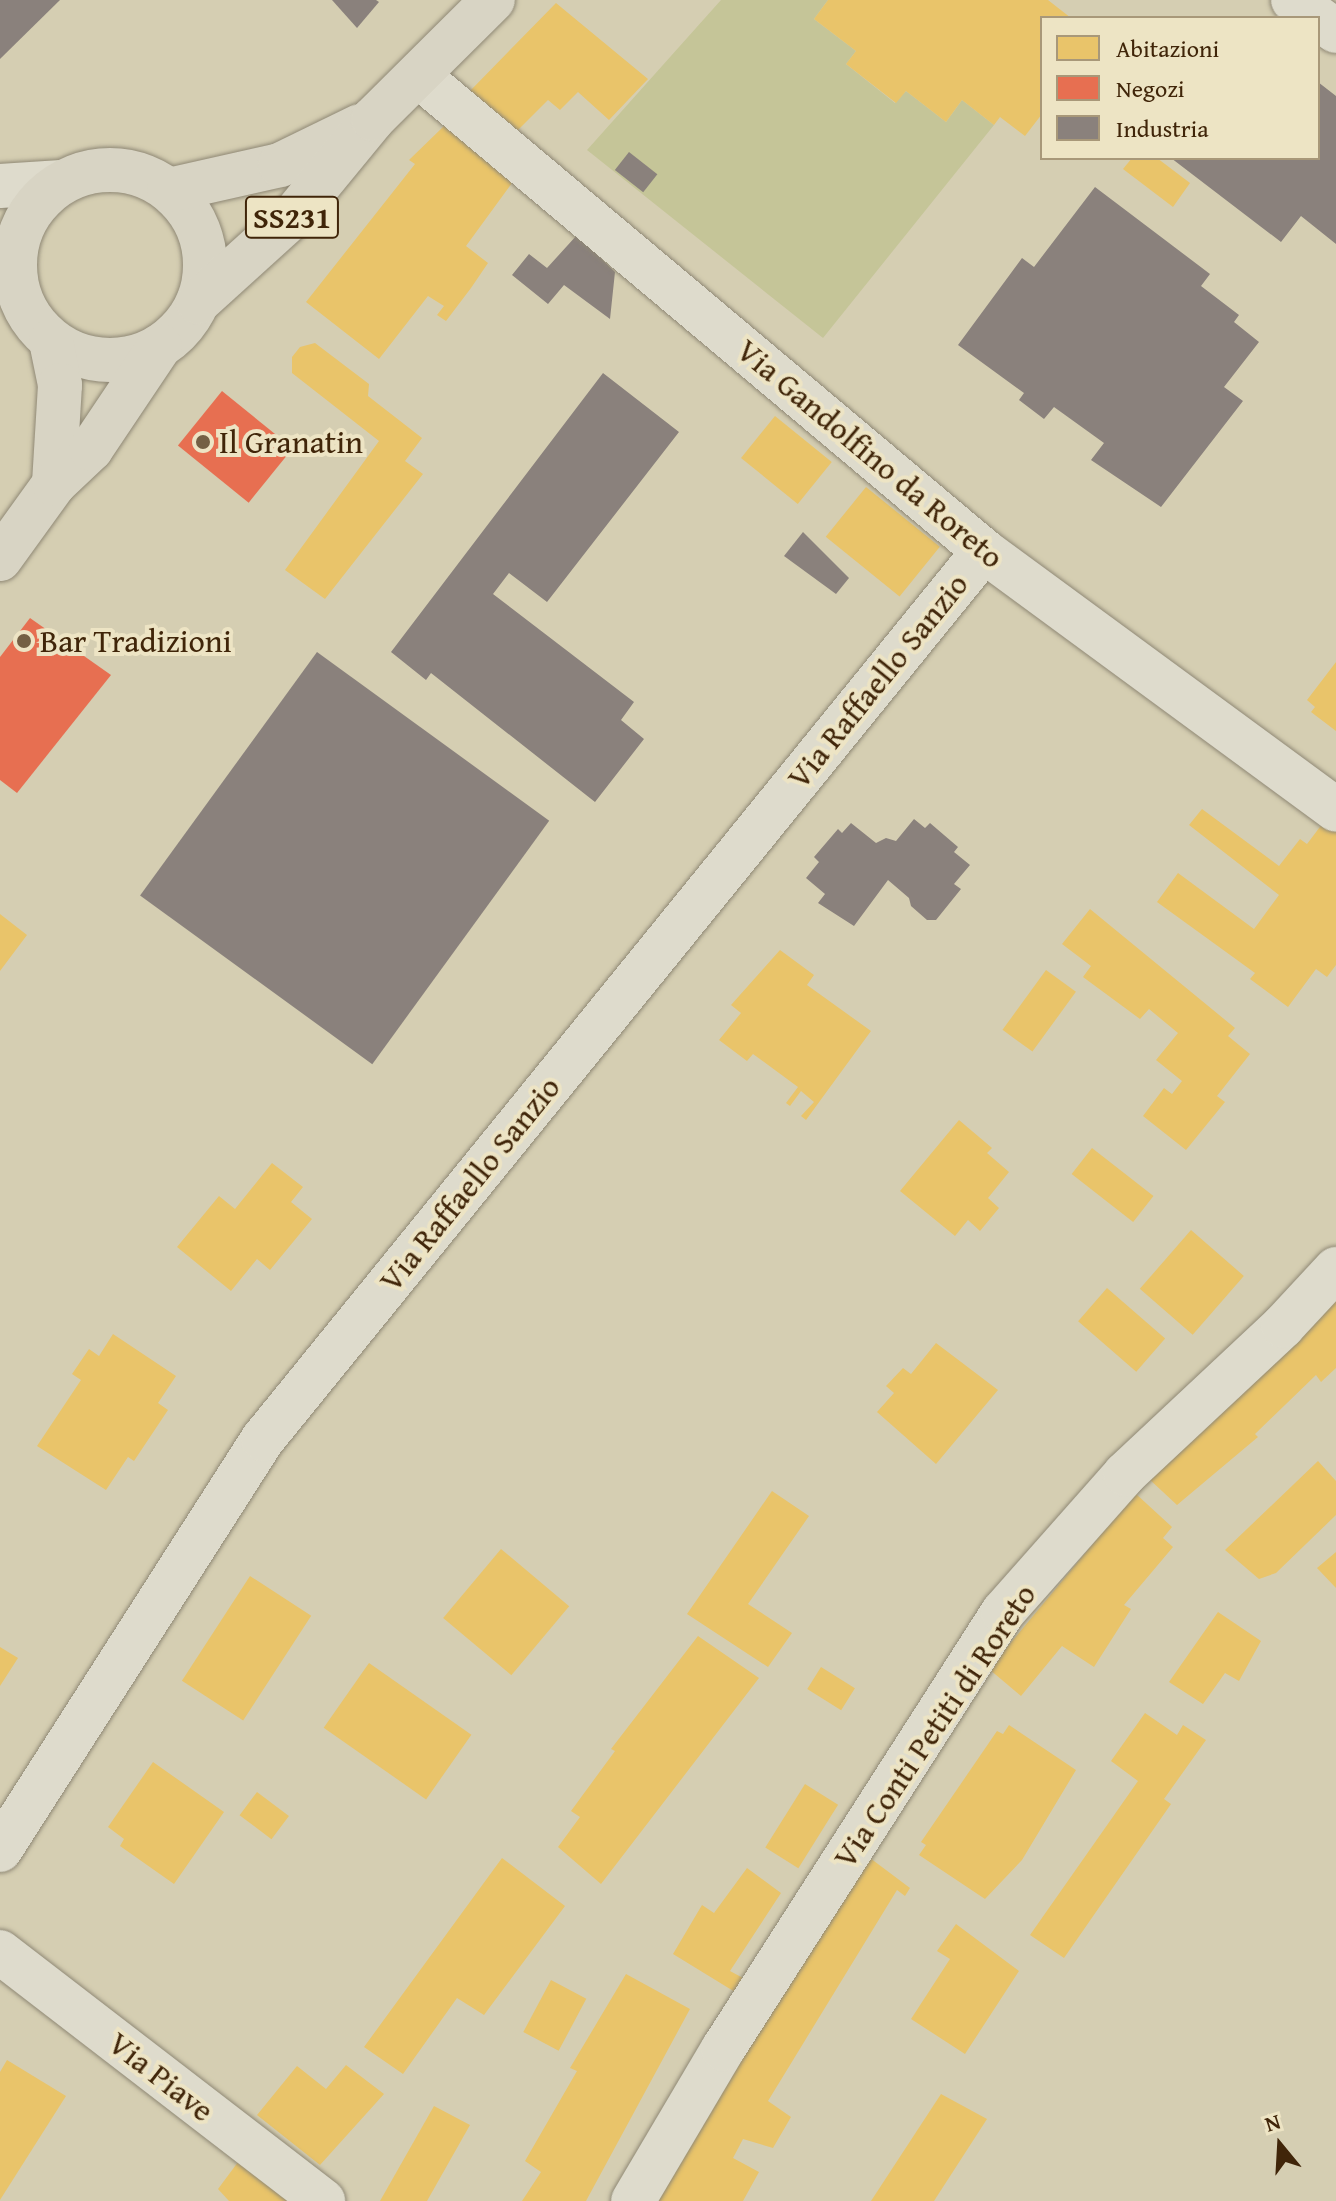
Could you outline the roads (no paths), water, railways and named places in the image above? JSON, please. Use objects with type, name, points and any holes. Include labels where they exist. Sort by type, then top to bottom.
[{"type":"main road","name":"SS231","points":[[0,559],[54,484],[91,449],[160,346],[182,327],[198,302],[295,214],[373,119],[420,77],[493,0]]},
{"type":"main road","name":"SS231","points":[[169,190],[280,165],[373,119]]},
{"type":"main road","name":"SS231","points":[[62,182],[117,169],[144,175],[169,190],[190,212],[203,241],[205,272],[198,302]]},
{"type":"main road","points":[[54,484],[60,385],[51,341],[34,323],[7,272],[24,223],[40,200],[62,182]]},
{"type":"main road","name":"SS231","points":[[51,341],[77,355],[105,360],[134,357],[160,346]]},
{"type":"street","points":[[1293,0],[1316,16]]},
{"type":"street","name":"Via Gandolfino da Roreto","points":[[420,77],[984,551],[1336,810]]},
{"type":"street","points":[[0,186],[62,182]]},
{"type":"street","name":"Via Raffaello Sanzio","points":[[0,1850],[263,1439],[984,551]]},
{"type":"street","name":"Via Conti Petiti di Roreto","points":[[633,2201],[723,2049],[1003,1612],[1125,1474],[1283,1326],[1336,1269]]},
{"type":"street","name":"Via Piave","points":[[0,1952],[323,2201]]},
{"type":"place","name":"Il Granatin","points":[[203,442]]},
{"type":"place","name":"Bar Tradizioni","points":[[24,641]]}]
